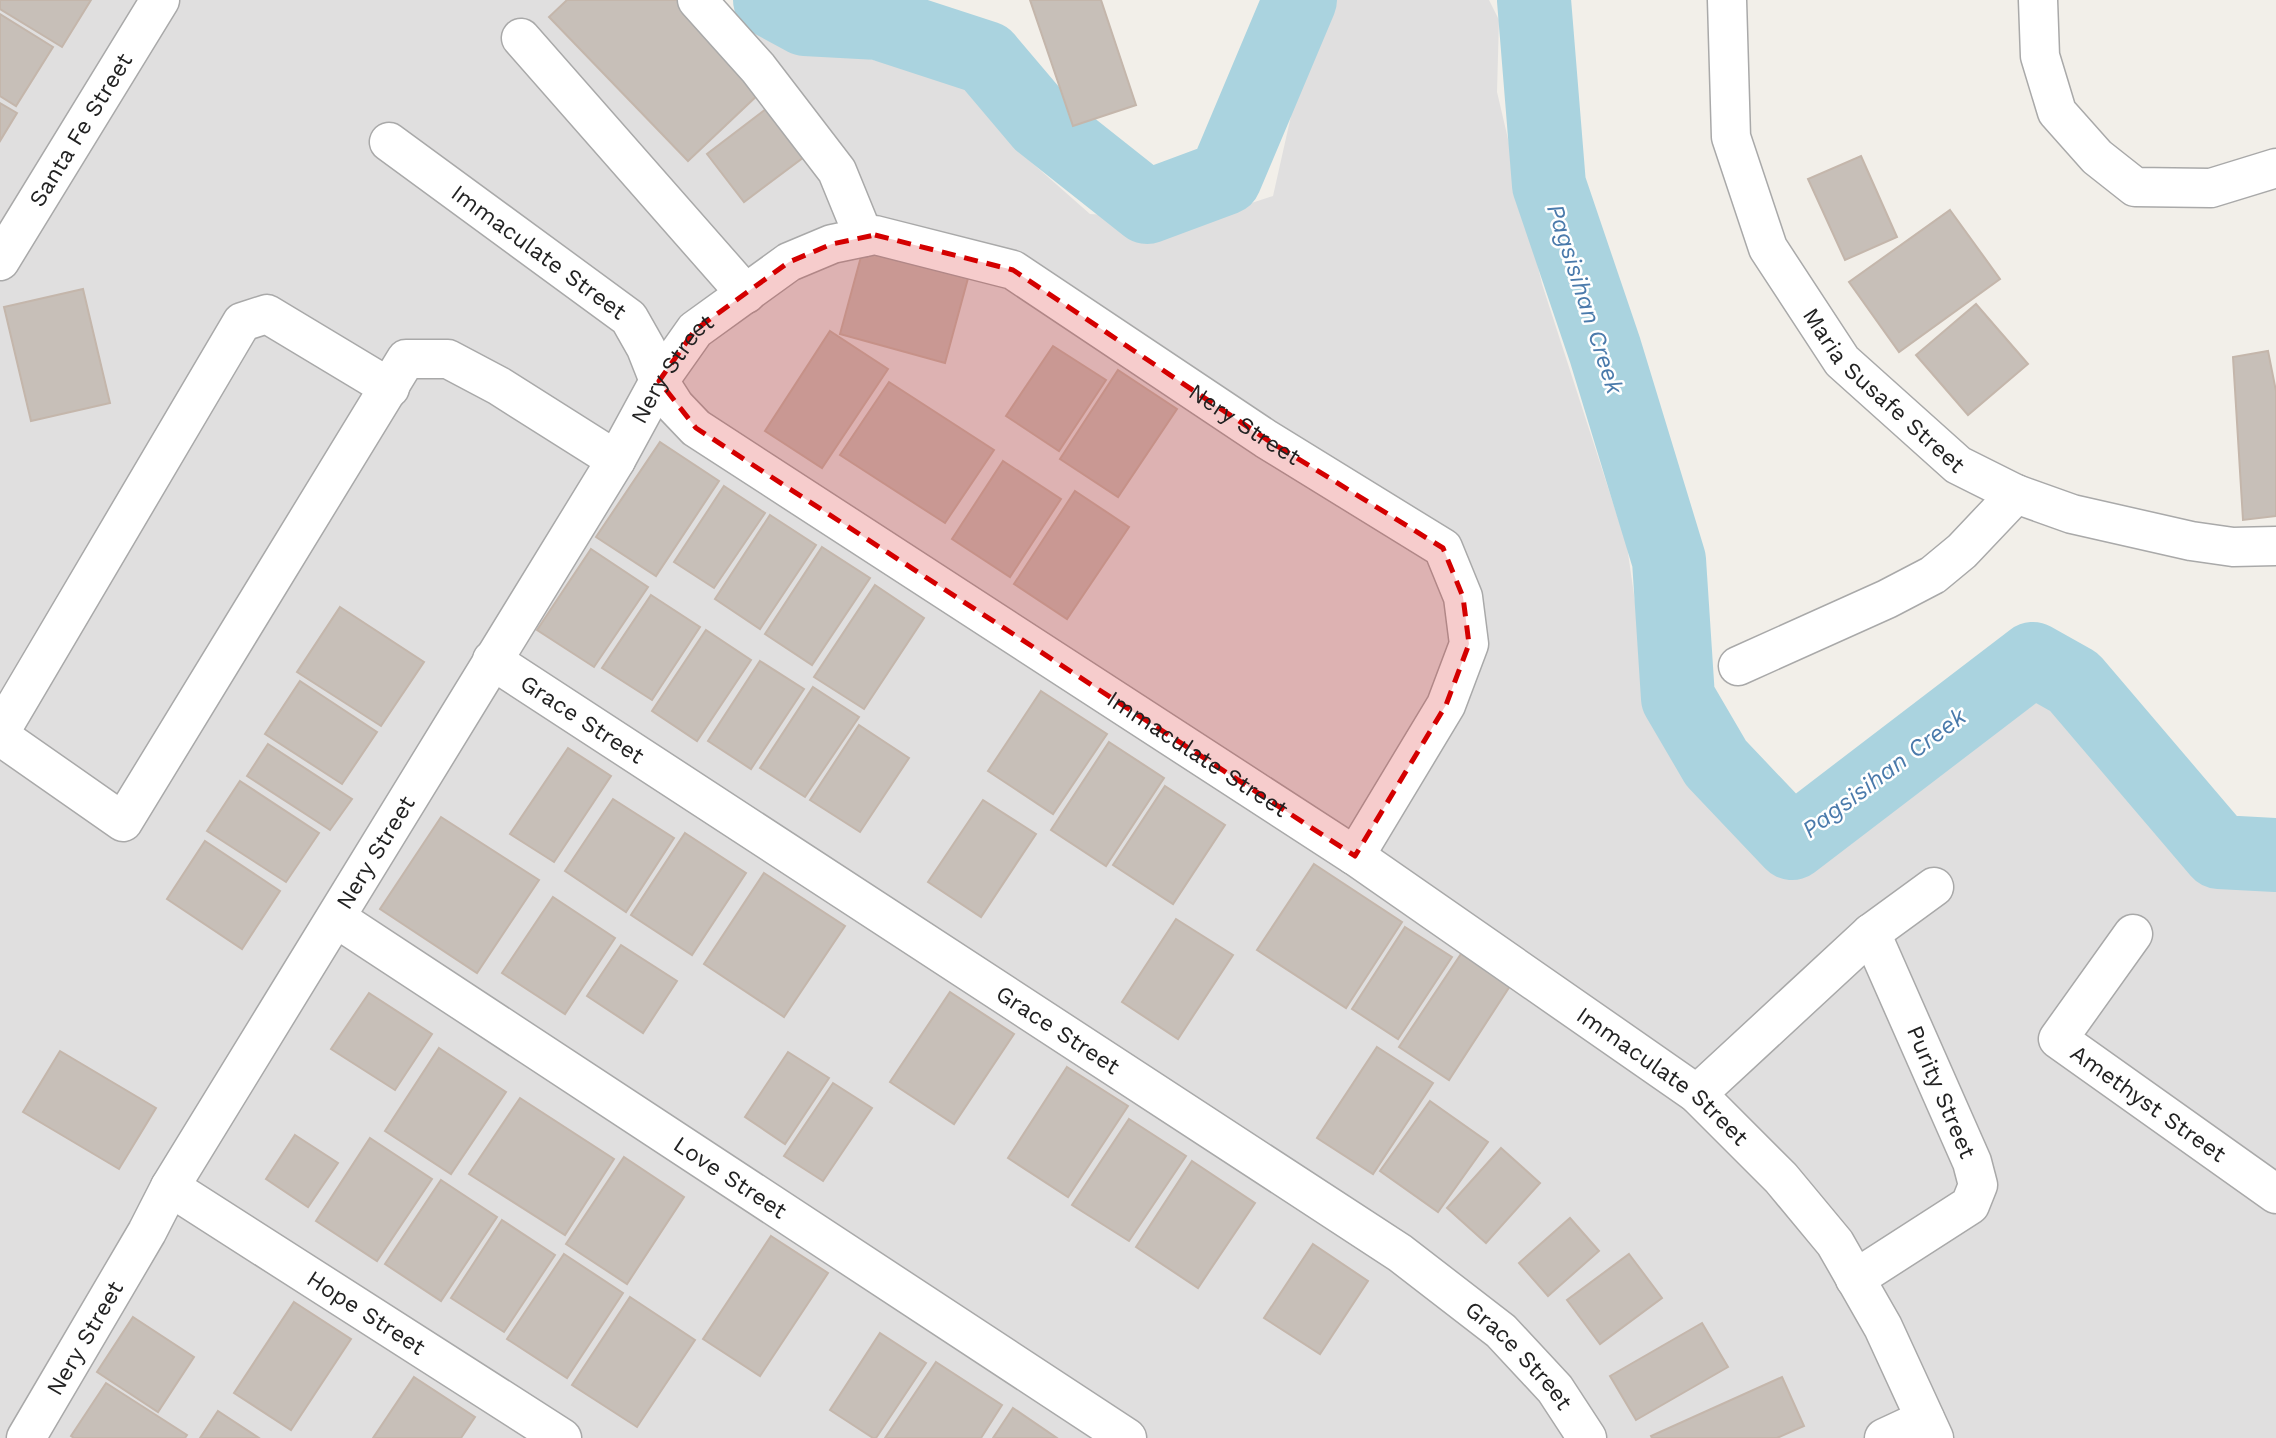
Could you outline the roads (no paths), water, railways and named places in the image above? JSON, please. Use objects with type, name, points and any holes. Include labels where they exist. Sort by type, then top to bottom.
[{"type":"street","name":"Santa Fe Street","points":[[0,261],[160,0]]},
{"type":"street","points":[[697,0],[758,68],[837,171],[864,237]]},
{"type":"street","name":"Maria Susafe Street","points":[[1727,0],[1731,137],[1768,248],[1842,361],[1958,465],[2017,494],[2072,514],[2191,541],[2274,556]]},
{"type":"street","points":[[2038,0],[2040,56],[2057,112],[2097,157],[2135,187],[2211,188],[2276,168]]},
{"type":"street","points":[[521,38],[746,294]]},
{"type":"street","name":"Immaculate Street","points":[[389,142],[629,318],[646,348],[659,381],[675,406],[696,428],[1355,856],[1697,1094],[1781,1178],[1835,1243],[1883,1327],[1929,1429]]},
{"type":"street","name":"Nery Street","points":[[26,1438],[147,1232],[170,1187],[616,460],[659,381],[695,330],[789,262],[832,244],[876,234],[1013,270],[1266,439],[1443,548],[1463,597],[1469,644],[1446,705],[1355,856]]},
{"type":"street","points":[[390,388],[267,314],[242,322],[0,734],[123,822],[390,388],[406,359],[448,359],[499,386],[616,460]]},
{"type":"street","points":[[1738,666],[1887,599],[1933,575],[1962,551],[2017,494]]},
{"type":"street","name":"Grace Street","points":[[492,660],[1400,1253],[1501,1331],[1555,1389],[1587,1438]]},
{"type":"street","points":[[1697,1094],[1871,933],[1934,887]]},
{"type":"street","name":"Love Street","points":[[336,918],[1127,1438]]},
{"type":"street","name":"Purity Street","points":[[1855,1279],[1970,1205],[1978,1185],[1972,1162],[1871,933]]},
{"type":"street","name":"Amethyst Street","points":[[2133,934],[2058,1039],[2276,1194]]},
{"type":"street","name":"Hope Street","points":[[170,1187],[562,1438]]},
{"type":"street","points":[[1884,1438],[1929,1429]]},
{"type":"waterway","name":"Pagsisihan Creek","points":[[770,0],[805,19],[879,23],[986,58],[1041,123],[1147,207],[1225,178],[1300,0]]},
{"type":"waterway","name":"Pagsisihan Creek","points":[[1534,0],[1549,185],[1605,350],[1669,560],[1678,698],[1716,763],[1792,843],[2033,659],[2074,682],[2219,852],[2276,855]]}]
